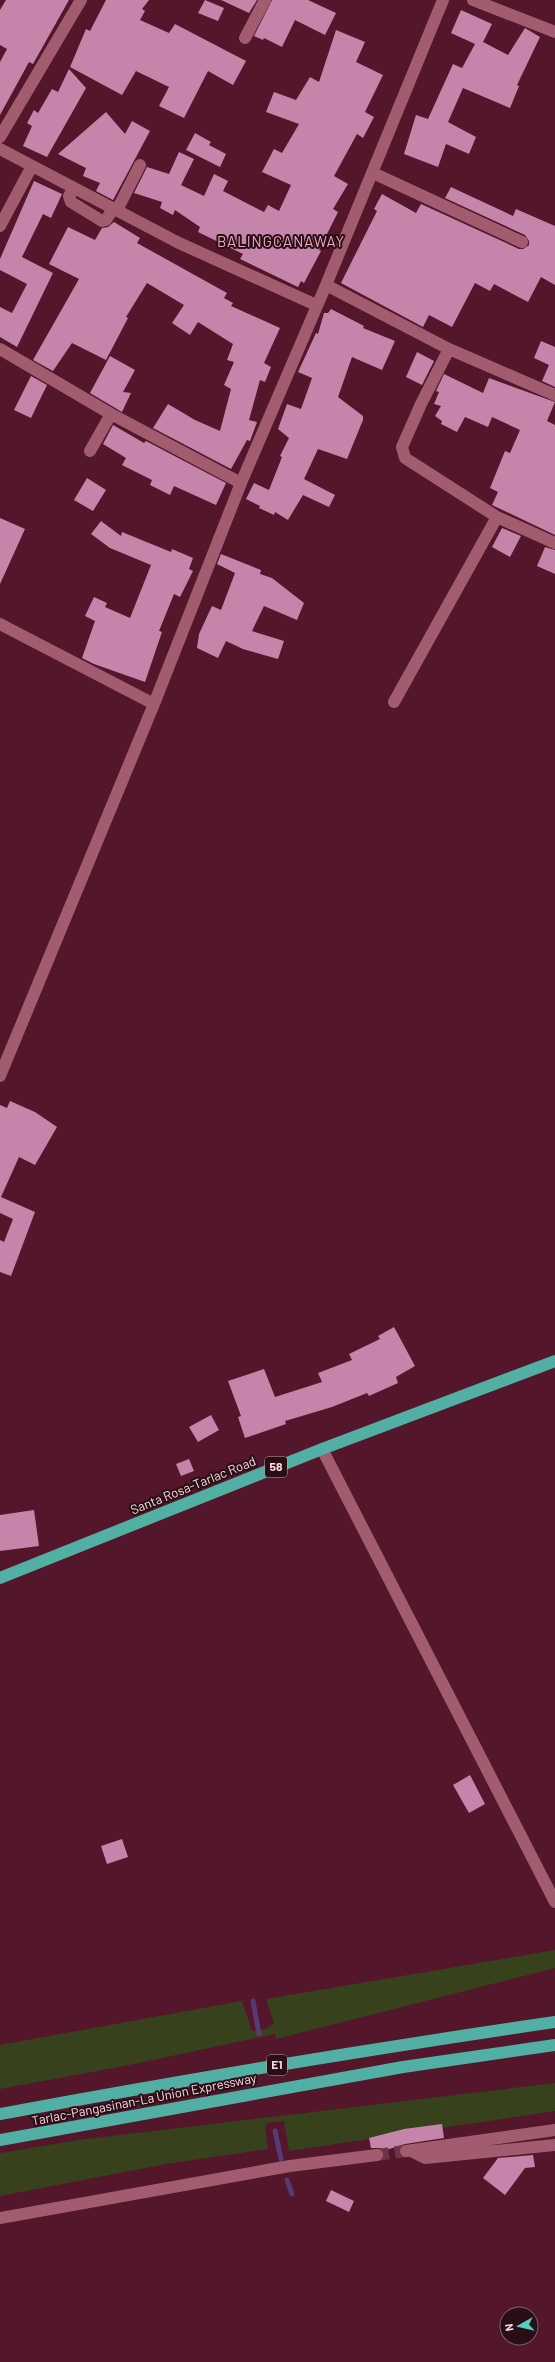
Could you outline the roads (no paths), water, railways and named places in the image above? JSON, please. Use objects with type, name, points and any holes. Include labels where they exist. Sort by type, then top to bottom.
[{"type":"highway","name":"Santa Rosa-Tarlac Road","points":[[0,1578],[322,1449],[555,1361]]},
{"type":"highway","name":"Tarlac-Pangasinan-La Union Expressway","points":[[0,2114],[167,2083],[397,2045],[555,2022]]},
{"type":"highway","name":"Tarlac-Pangasinan-La Union Expressway","points":[[0,2140],[136,2114],[403,2067],[555,2046]]},
{"type":"street","points":[[0,137],[82,0]]},
{"type":"street","points":[[245,38],[265,0]]},
{"type":"street","points":[[0,1076],[154,704],[241,483],[316,305],[326,286],[443,0]]},
{"type":"street","points":[[473,0],[555,32]]},
{"type":"street","points":[[0,149],[179,243],[316,305]]},
{"type":"street","points":[[115,209],[140,165]]},
{"type":"street","points":[[0,226],[32,166]]},
{"type":"street","points":[[373,173],[522,242]]},
{"type":"street","points":[[326,286],[449,349],[555,395]]},
{"type":"street","points":[[0,349],[111,414],[241,483]]},
{"type":"street","points":[[449,349],[421,404],[402,447],[402,454],[405,458],[497,517],[555,543]]},
{"type":"street","points":[[90,451],[111,414]]},
{"type":"street","points":[[394,702],[497,517]]},
{"type":"street","points":[[0,624],[154,704]]},
{"type":"street","points":[[322,1449],[555,1902]]},
{"type":"street","points":[[555,2130],[409,2151],[424,2158],[555,2145]]},
{"type":"street","points":[[529,2134],[532,2148]]},
{"type":"street","points":[[0,2218],[290,2166],[377,2155]]},
{"type":"waterway","points":[[253,2001],[259,2034]]},
{"type":"waterway","points":[[275,2131],[281,2159]]},
{"type":"waterway","points":[[287,2180],[292,2194]]},
{"type":"tunnel","points":[[377,2155],[406,2151]]},
{"type":"district","name":"BALINGCANAWAY","points":[[281,242]]}]
